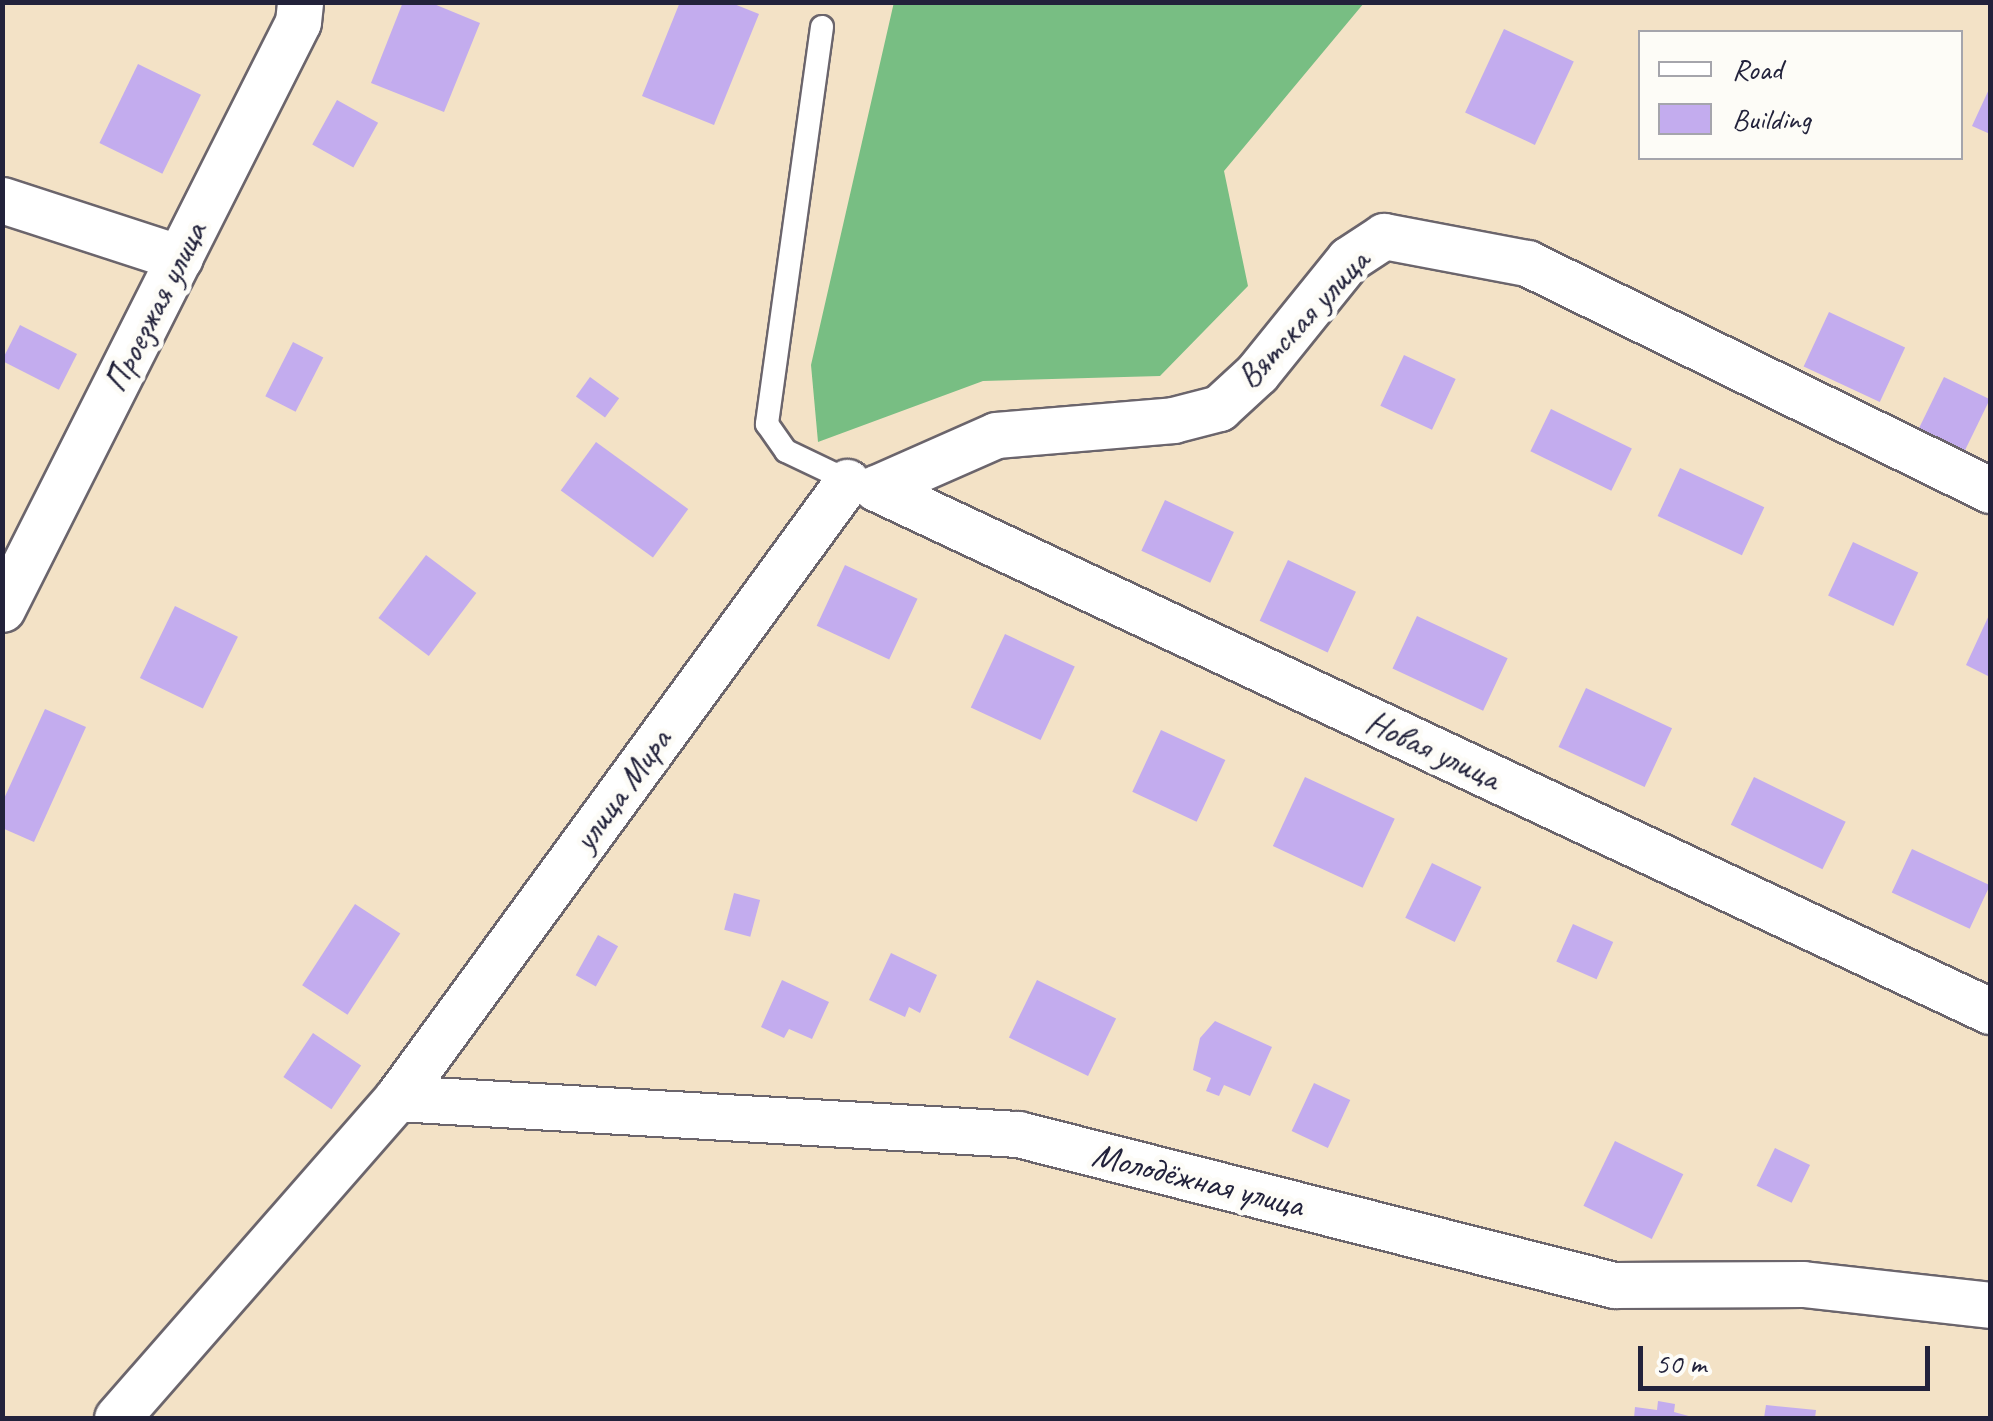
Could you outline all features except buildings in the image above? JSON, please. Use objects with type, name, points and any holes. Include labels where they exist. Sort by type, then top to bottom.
[{"type":"street","name":"Проезжая улица","points":[[2,608],[298,22],[300,2]]},
{"type":"street","points":[[2,200],[180,258]]},
{"type":"street","name":"Вятская улица","points":[[862,485],[996,435],[1174,420],[1218,408],[1257,373],[1349,260],[1384,236],[1527,263],[1990,490]]},
{"type":"street","name":"Новая улица","points":[[862,485],[1990,1011]]},
{"type":"street","name":"улица Мира","points":[[117,1418],[397,1098],[862,485]]},
{"type":"street","name":"Молодёжная улица","points":[[397,1098],[1018,1134],[1614,1284],[1803,1284],[1990,1305]]},
{"type":"lane","points":[[822,27],[767,424],[786,451],[862,485]]},
{"type":"green space","points":[[894,2],[1364,3],[1224,171],[1248,286],[1160,376],[983,381],[818,442],[811,365]]}]
